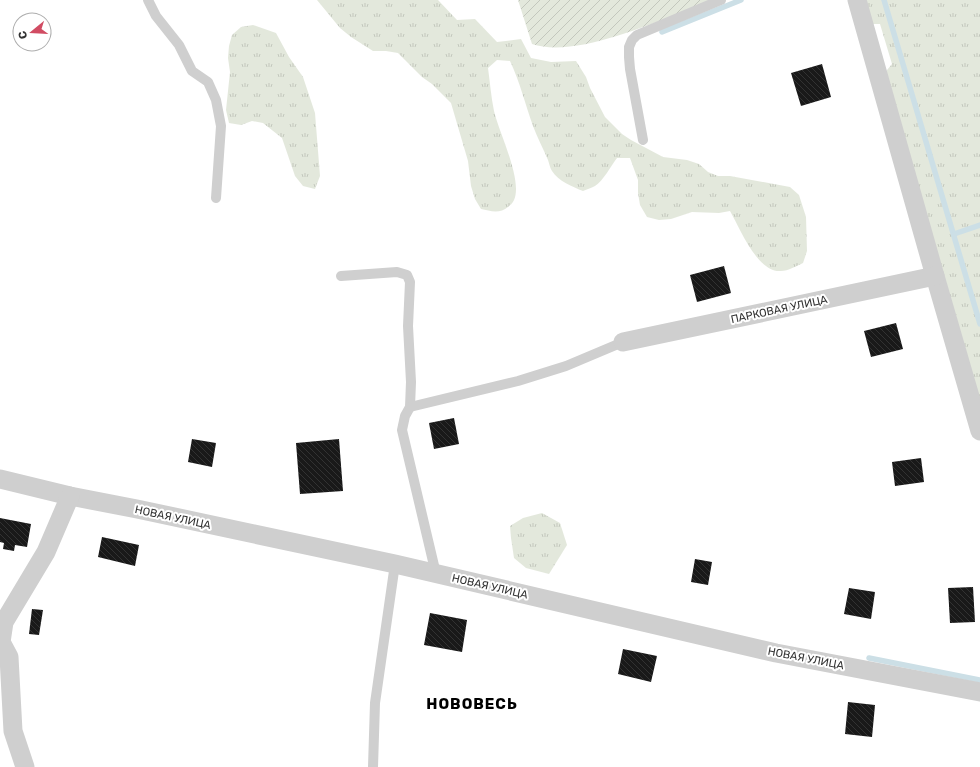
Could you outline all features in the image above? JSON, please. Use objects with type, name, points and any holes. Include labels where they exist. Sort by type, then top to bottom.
[{"type":"street","points":[[857,0],[980,431]]},
{"type":"street","name":"ПАРКОВАЯ УЛИЦА","points":[[623,342],[935,276]]},
{"type":"street","name":"НОВАЯ УЛИЦА","points":[[0,478],[70,496],[396,564],[776,653],[980,692]]},
{"type":"street","points":[[25,767],[13,732],[9,657],[1,642],[4,622],[46,552],[70,496]]},
{"type":"lane","points":[[148,0],[156,16],[179,45],[192,72],[208,82],[216,100],[221,126],[216,198]]},
{"type":"lane","points":[[643,140],[630,69],[630,48],[632,40],[637,35],[722,0]]},
{"type":"lane","points":[[341,276],[397,272],[407,275],[410,282],[408,326],[411,382],[410,407],[405,416],[402,430],[436,574]]},
{"type":"lane","points":[[410,407],[518,381],[566,366],[623,342]]},
{"type":"lane","points":[[373,767],[375,703],[396,564]]},
{"type":"green space","points":[[317,0],[438,0],[457,20],[475,19],[497,42],[521,39],[531,58],[551,62],[576,61],[586,77],[605,117],[622,134],[631,140],[663,157],[687,160],[699,164],[708,172],[718,176],[730,176],[790,187],[799,195],[806,217],[807,251],[803,263],[788,270],[782,271],[771,269],[763,264],[750,247],[730,211],[719,213],[692,212],[671,219],[659,220],[647,217],[640,205],[638,180],[630,158],[617,158],[598,184],[583,191],[562,181],[555,175],[551,168],[533,126],[520,85],[510,61],[497,60],[488,68],[494,111],[513,169],[516,191],[513,202],[502,211],[488,211],[481,209],[475,199],[471,186],[468,161],[451,103],[398,53],[373,51],[351,37],[340,28]]},
{"type":"green space","points":[[518,0],[712,0],[640,28],[602,40],[583,45],[547,47],[532,44]]},
{"type":"green space","points":[[863,0],[980,0],[980,414],[885,75],[892,64],[880,24],[872,24]]},
{"type":"green space","points":[[253,25],[276,33],[289,57],[303,77],[315,113],[320,176],[315,189],[303,186],[295,176],[282,138],[263,123],[252,121],[241,125],[229,123],[226,110],[230,72],[228,58],[229,46],[232,35],[241,27]]},
{"type":"green space","points":[[542,513],[560,523],[567,545],[549,574],[526,568],[514,558],[511,538],[510,526],[523,518]]},
{"type":"building","points":[[822,64],[831,97],[801,106],[791,73]]},
{"type":"building","points":[[724,266],[731,293],[697,302],[690,275]]},
{"type":"building","points":[[896,323],[903,349],[871,357],[864,331]]},
{"type":"building","points":[[454,418],[459,444],[434,449],[429,423]]},
{"type":"building","points":[[192,439],[216,443],[212,467],[188,462]]},
{"type":"building","points":[[339,439],[343,491],[300,494],[296,443]]},
{"type":"building","points":[[921,458],[924,482],[895,486],[892,462]]},
{"type":"building","points":[[0,518],[31,524],[27,547],[15,545],[14,551],[3,549],[4,543],[0,542]]},
{"type":"building","points":[[102,537],[139,545],[135,566],[98,557]]},
{"type":"building","points":[[695,559],[712,562],[708,585],[691,582]]},
{"type":"building","points":[[973,587],[975,622],[950,623],[948,588]]},
{"type":"building","points":[[849,588],[875,592],[871,619],[844,614]]},
{"type":"building","points":[[32,609],[43,610],[39,635],[29,634]]},
{"type":"building","points":[[430,613],[467,620],[462,652],[424,645]]},
{"type":"building","points":[[623,649],[657,656],[651,682],[618,674]]},
{"type":"building","points":[[848,702],[875,705],[872,737],[845,734]]},
{"type":"waterway","points":[[662,32],[741,0]]},
{"type":"waterway","points":[[884,0],[980,324]]},
{"type":"waterway","points":[[954,234],[980,225]]},
{"type":"waterway","points":[[869,658],[980,680]]},
{"type":"district","name":"НОВОВЕСЬ","points":[[472,704]]}]
